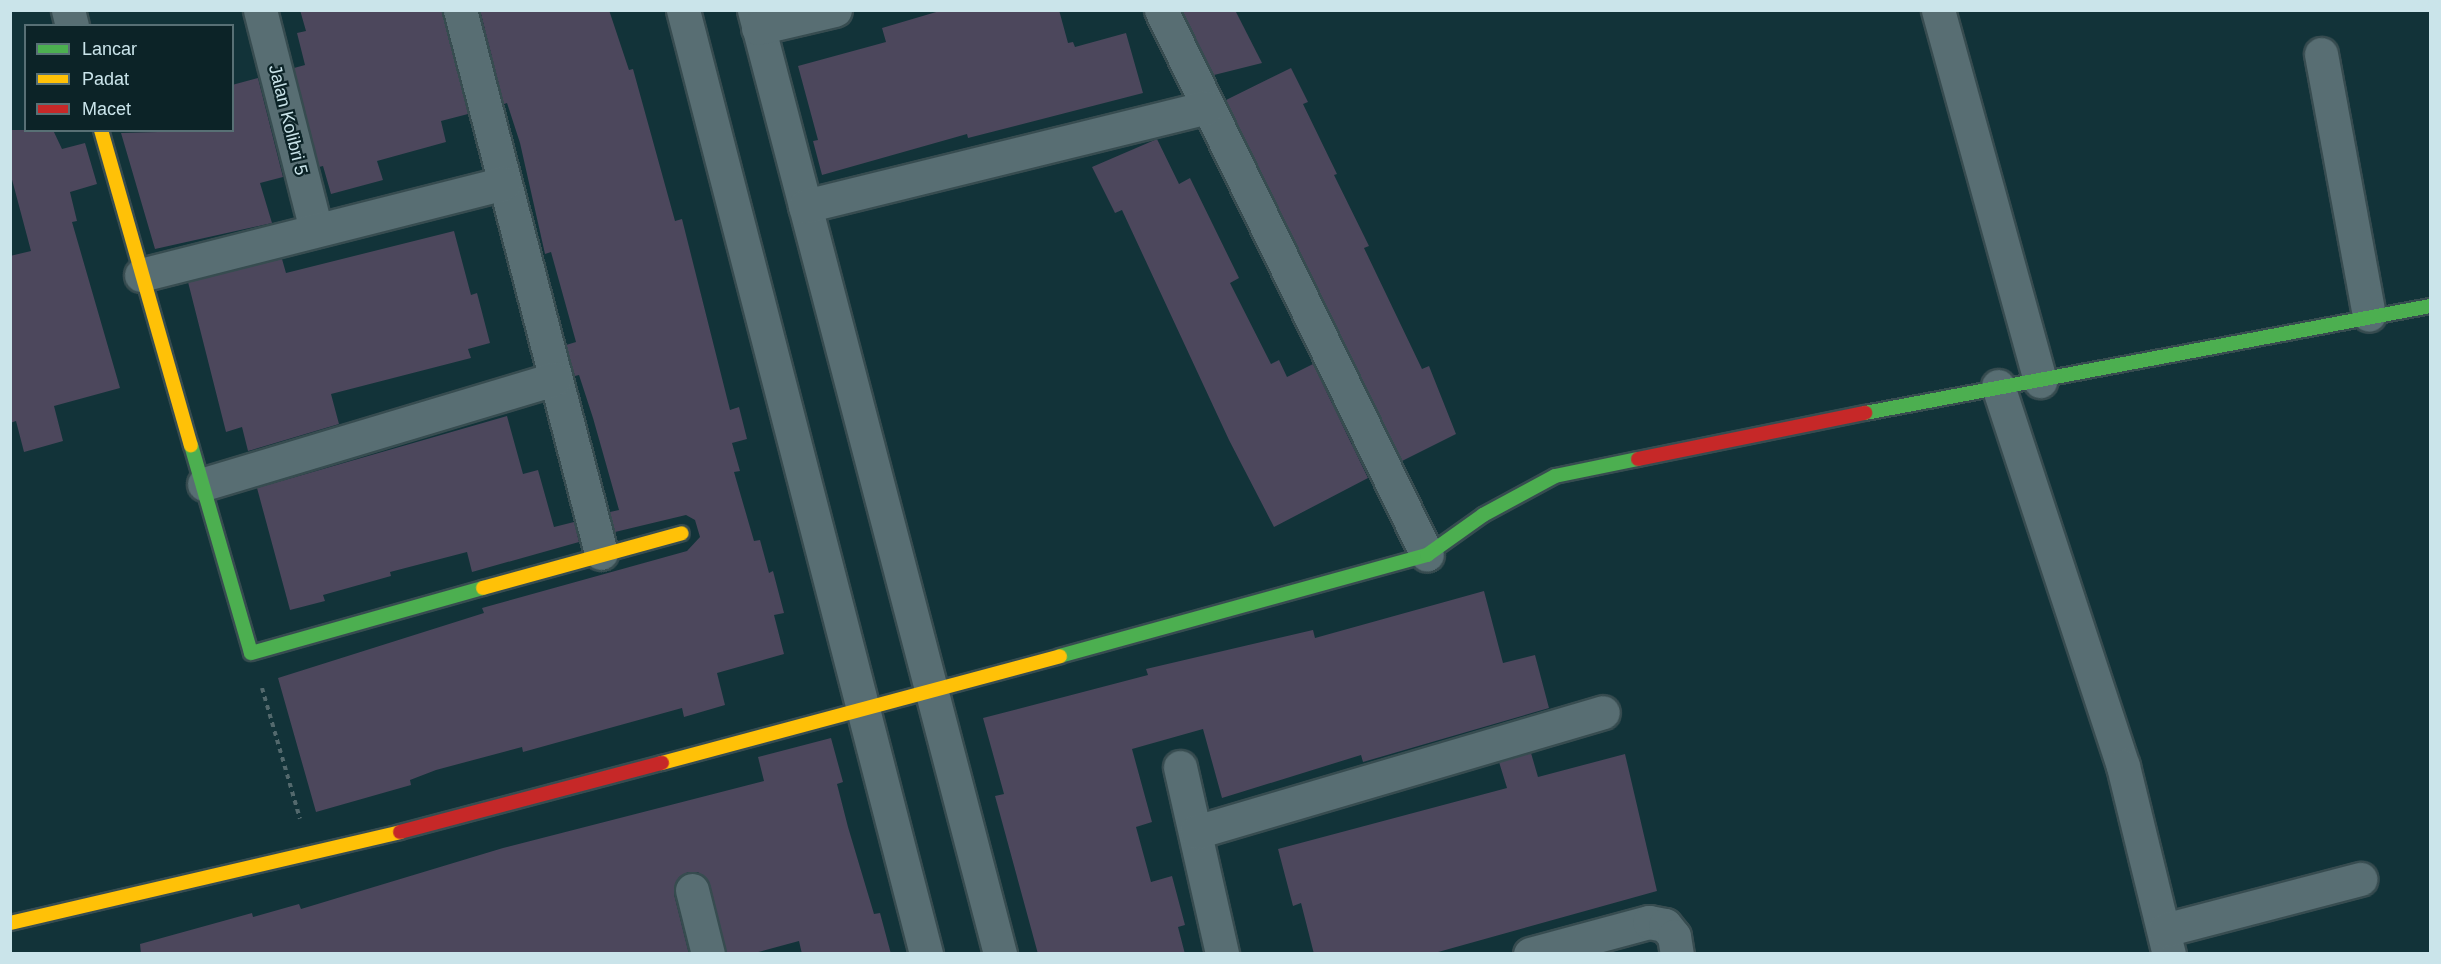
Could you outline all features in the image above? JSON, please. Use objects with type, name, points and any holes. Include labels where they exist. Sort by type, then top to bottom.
[{"type":"street","name":"Jalan Kolibri 5","points":[[260,10],[316,230]]},
{"type":"street","points":[[460,10],[601,553]]},
{"type":"street","points":[[683,10],[926,954]]},
{"type":"street","points":[[835,10],[756,19],[999,954]]},
{"type":"street","points":[[1161,10],[1427,555]]},
{"type":"street","points":[[1938,10],[2040,381]]},
{"type":"street","points":[[2321,54],[2369,315]]},
{"type":"street","points":[[805,206],[1207,107]]},
{"type":"street","points":[[102,132],[251,653],[601,553],[682,533]]},
{"type":"street","points":[[141,275],[505,183]]},
{"type":"street","points":[[10,923],[311,855],[932,692],[1427,555],[1483,515],[1555,476],[1998,386],[2040,381],[2369,315],[2430,306]]},
{"type":"street","points":[[204,484],[555,379]]},
{"type":"street","points":[[1998,386],[2123,766],[2167,942],[2360,879]]},
{"type":"street","points":[[1196,832],[1603,712]]},
{"type":"street","points":[[1180,767],[1221,954]]},
{"type":"street","points":[[692,890],[708,954]]},
{"type":"street","points":[[1530,954],[1649,922],[1665,925],[1674,936],[1677,954]]},
{"type":"path","points":[[251,653],[311,855]]},
{"type":"building","points":[[300,10],[442,10],[468,114],[441,121],[446,142],[377,161],[383,180],[331,194],[323,166],[319,167],[294,68],[305,65],[297,33],[306,31]]},
{"type":"building","points":[[480,10],[609,10],[629,70],[633,69],[675,221],[682,219],[730,410],[739,407],[747,439],[732,443],[740,471],[734,472],[754,541],[760,540],[769,573],[773,571],[784,613],[774,615],[784,654],[717,673],[725,705],[684,717],[682,708],[523,752],[522,747],[436,770],[410,780],[411,785],[316,812],[278,678],[484,613],[482,608],[687,551],[700,537],[695,520],[686,515],[615,532],[610,512],[619,510],[593,418],[579,375],[575,376],[566,345],[576,342],[551,252],[545,254],[520,143],[507,103],[504,104]]},
{"type":"building","points":[[943,10],[1059,10],[1068,43],[1073,42],[1075,47],[1126,33],[1143,93],[968,138],[967,134],[822,175],[813,141],[818,140],[798,66],[886,42],[882,28]]},
{"type":"building","points":[[1182,10],[1235,10],[1262,63],[1214,75]]},
{"type":"building","points":[[1291,68],[1308,102],[1303,104],[1337,174],[1334,175],[1369,246],[1364,248],[1422,369],[1429,366],[1456,434],[1402,461],[1226,100]]},
{"type":"building","points":[[258,78],[283,177],[260,183],[272,223],[155,249],[121,133],[234,132],[234,84]]},
{"type":"building","points":[[10,130],[54,132],[62,149],[85,143],[97,184],[70,192],[77,221],[72,222],[120,388],[54,406],[63,441],[24,452],[16,421],[10,423],[10,256],[31,251],[10,172]]},
{"type":"building","points":[[1157,139],[1179,184],[1190,178],[1239,278],[1230,283],[1271,364],[1279,360],[1287,377],[1313,364],[1368,478],[1274,527],[1229,440],[1122,210],[1115,213],[1092,167]]},
{"type":"building","points":[[454,231],[471,295],[477,293],[490,343],[468,349],[471,358],[331,394],[339,424],[248,451],[242,427],[226,432],[188,282],[282,259],[286,273]]},
{"type":"building","points":[[507,416],[523,474],[538,470],[554,527],[574,522],[579,542],[472,572],[467,552],[390,572],[391,576],[323,595],[325,601],[290,610],[257,488]]},
{"type":"building","points":[[1484,591],[1503,663],[1535,655],[1549,708],[1363,762],[1361,755],[1222,798],[1203,729],[1132,749],[1152,822],[1136,827],[1151,882],[1172,876],[1185,925],[1178,927],[1185,954],[1038,954],[995,796],[1004,794],[983,718],[1148,675],[1146,669],[1313,630],[1315,638]]},
{"type":"building","points":[[831,738],[843,782],[837,784],[848,827],[874,914],[880,913],[891,954],[802,954],[799,941],[751,954],[726,954],[710,885],[698,872],[688,872],[679,877],[674,894],[689,954],[141,954],[140,944],[252,913],[253,917],[299,904],[301,909],[503,848],[764,781],[758,757]]},
{"type":"building","points":[[1531,753],[1538,777],[1625,754],[1657,891],[1431,954],[1314,954],[1301,903],[1293,906],[1278,849],[1507,788],[1499,762]]},
{"type":"traffic: fast","points":[[1865,413],[2430,306]]},
{"type":"traffic: fast","points":[[191,445],[251,653],[483,588]]},
{"type":"traffic: fast","points":[[1060,656],[1427,555],[1483,515],[1555,476],[1638,459]]},
{"type":"traffic: slow","points":[[102,132],[191,445]]},
{"type":"traffic: slow","points":[[483,588],[682,533]]},
{"type":"traffic: slow","points":[[662,763],[1060,656]]},
{"type":"traffic: slow","points":[[10,923],[400,832]]},
{"type":"traffic: jam","points":[[1638,459],[1865,413]]},
{"type":"traffic: jam","points":[[400,832],[662,763]]}]
